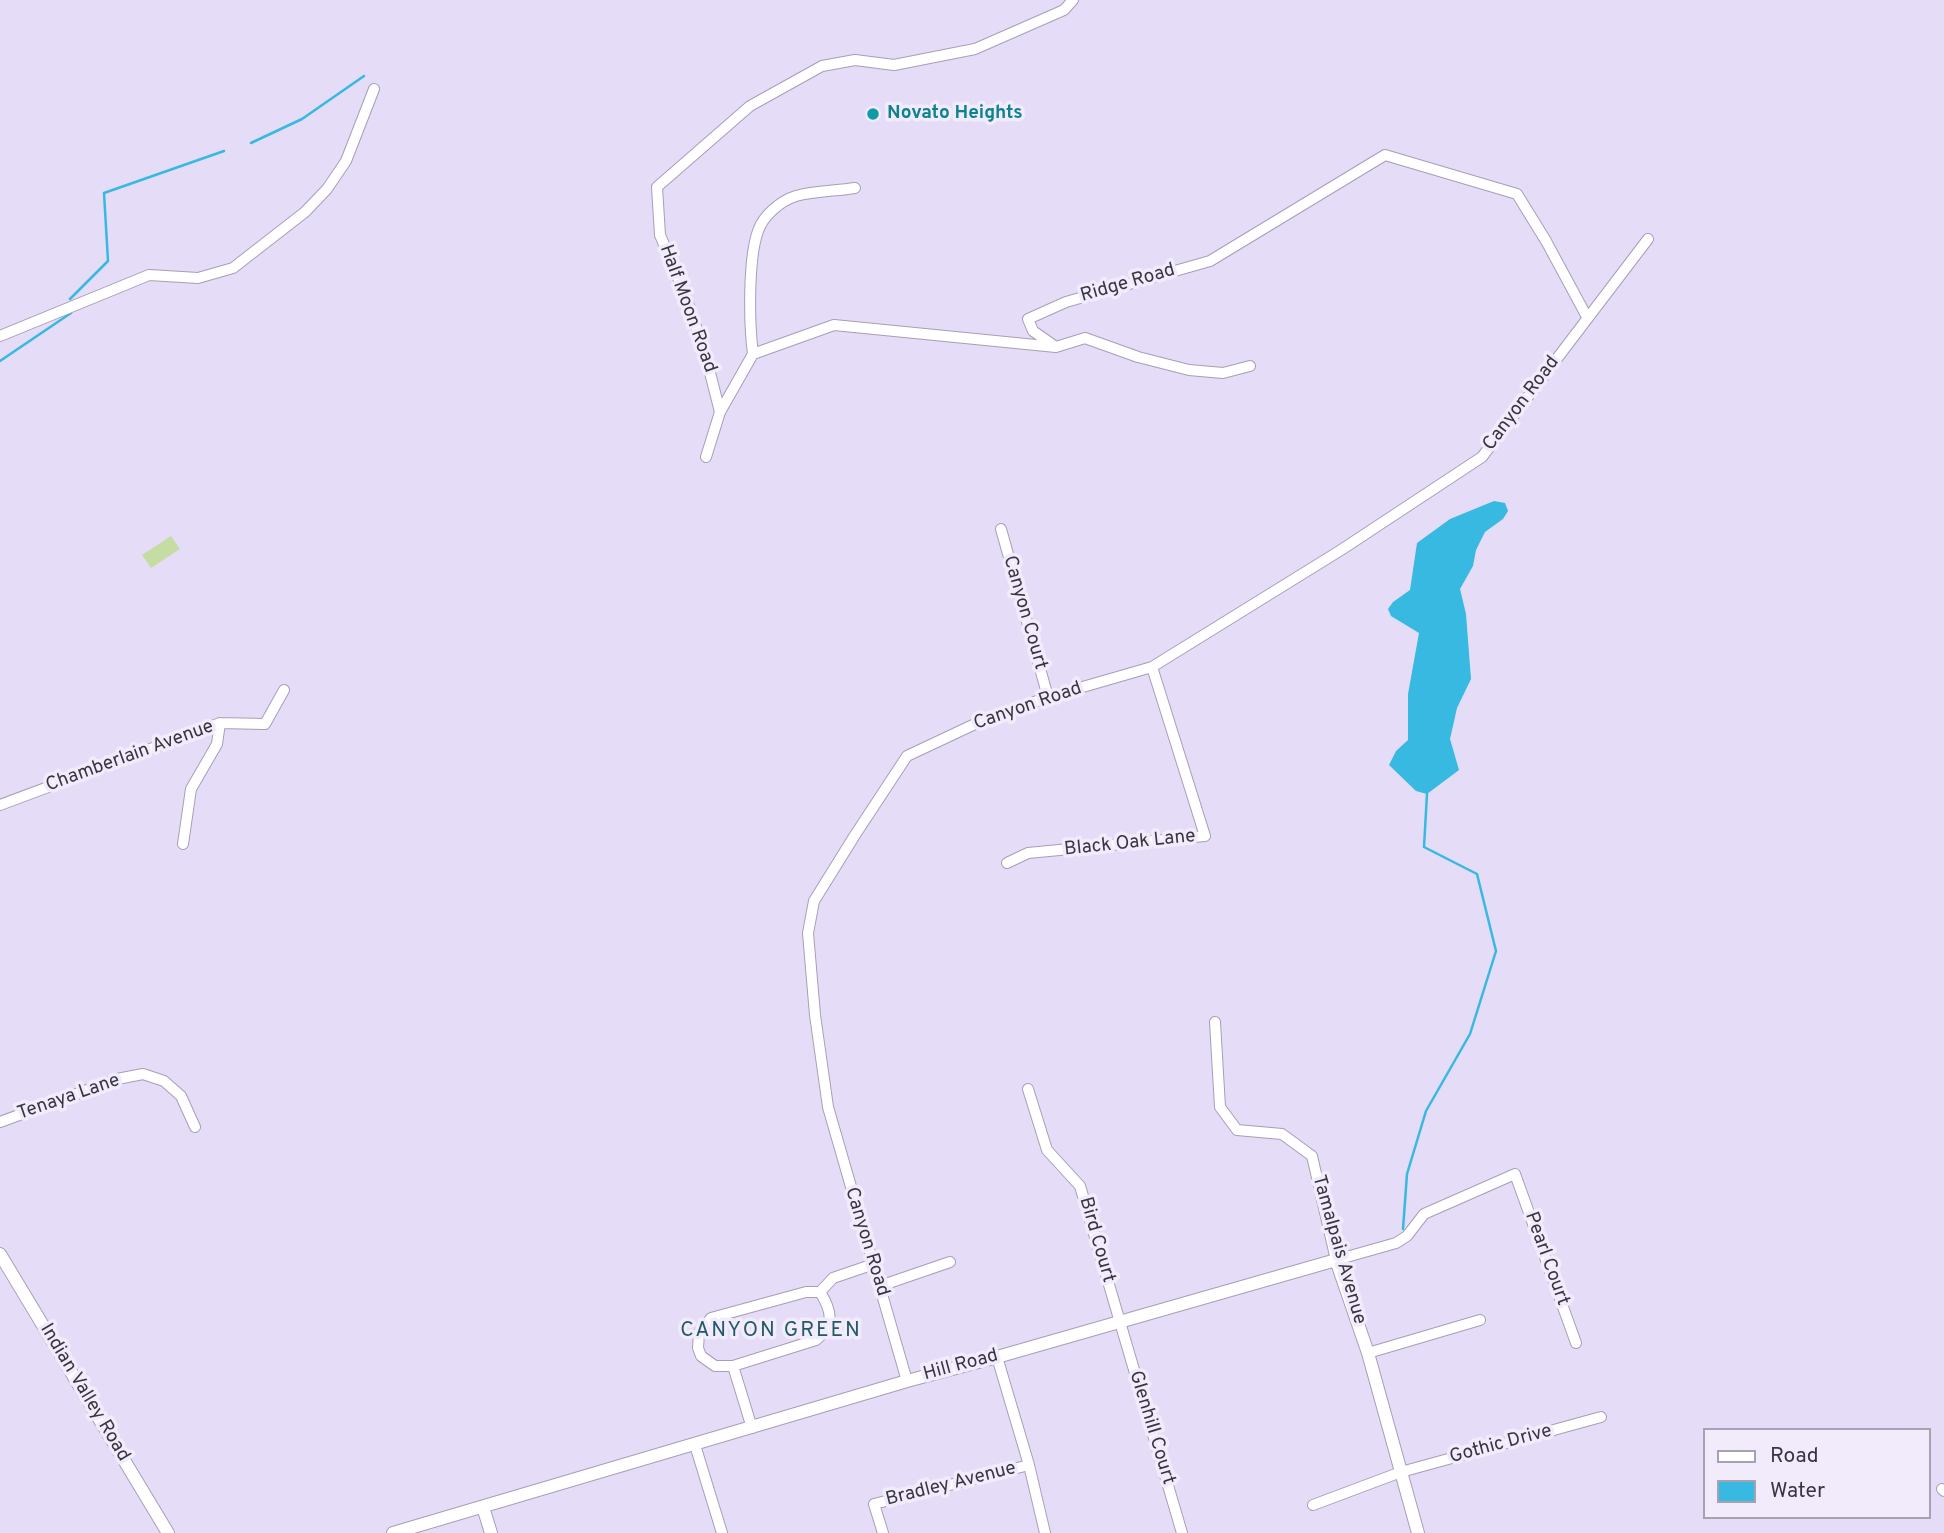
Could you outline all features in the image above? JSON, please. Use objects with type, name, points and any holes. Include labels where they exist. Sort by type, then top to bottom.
[{"type":"street","name":"Half Moon Road","points":[[720,412],[706,356],[686,297],[660,235],[657,187],[750,106],[822,66],[855,60],[894,65],[975,48],[1065,10],[1073,0]]},
{"type":"street","points":[[0,336],[149,275],[198,278],[233,268],[305,212],[327,189],[346,161],[374,89]]},
{"type":"street","name":"Ridge Road","points":[[1056,347],[1033,331],[1028,319],[1066,302],[1210,261],[1385,155],[1517,194],[1587,317]]},
{"type":"street","points":[[706,457],[720,412],[753,354],[750,303],[758,229],[769,213],[795,196],[855,188]]},
{"type":"street","name":"Canyon Road","points":[[906,1381],[828,1107],[815,1015],[808,933],[814,901],[907,756],[975,724],[1048,696],[1152,667],[1341,550],[1482,457],[1648,239]]},
{"type":"street","points":[[753,354],[834,325],[1056,347],[1084,338],[1138,357],[1189,370],[1223,373],[1250,366]]},
{"type":"street","name":"Canyon Court","points":[[1001,529],[1048,696]]},
{"type":"street","name":"Black Oak Lane","points":[[1007,863],[1028,853],[1205,836],[1152,667]]},
{"type":"street","name":"Chamberlain Avenue","points":[[0,805],[220,723],[265,724],[284,690]]},
{"type":"street","points":[[184,845],[191,789],[217,744],[220,723]]},
{"type":"street","name":"Tamalpais Avenue","points":[[1215,1022],[1220,1107],[1237,1130],[1282,1134],[1312,1156],[1336,1259],[1368,1353],[1418,1533]]},
{"type":"street","name":"Tenaya Lane","points":[[0,1122],[117,1079],[143,1074],[164,1081],[181,1096],[195,1127]]},
{"type":"street","name":"Bird Court","points":[[1028,1089],[1047,1150],[1080,1186],[1120,1322]]},
{"type":"street","name":"Hill Road","points":[[393,1533],[906,1381],[1396,1242],[1407,1236],[1424,1214],[1515,1174]]},
{"type":"street","name":"Pearl Court","points":[[1515,1174],[1576,1343]]},
{"type":"street","name":"Indian Valley Road","points":[[0,1254],[169,1533]]},
{"type":"street","points":[[880,1286],[950,1262]]},
{"type":"street","points":[[820,1292],[830,1320],[825,1332],[816,1340],[733,1366],[715,1366],[701,1356],[698,1348],[699,1333],[706,1322],[723,1314],[796,1294],[820,1292],[833,1278],[874,1264]]},
{"type":"street","points":[[1368,1353],[1480,1320]]},
{"type":"street","name":"Glenhill Court","points":[[1120,1322],[1182,1533]]},
{"type":"street","name":"Bradley Avenue","points":[[883,1533],[874,1504],[1029,1465],[997,1357]]},
{"type":"street","points":[[733,1366],[752,1428]]},
{"type":"street","name":"Gothic Drive","points":[[1313,1505],[1401,1472],[1601,1417]]},
{"type":"street","points":[[695,1445],[722,1533]]},
{"type":"street","points":[[1029,1465],[1045,1533]]},
{"type":"street","points":[[484,1507],[491,1533]]},
{"type":"green space","points":[[171,536],[180,549],[151,568],[142,555]]},
{"type":"water","points":[[1494,501],[1505,503],[1508,511],[1503,519],[1485,532],[1476,550],[1473,566],[1460,589],[1466,614],[1471,679],[1457,708],[1450,739],[1459,770],[1427,794],[1416,791],[1389,765],[1396,751],[1408,740],[1408,694],[1419,633],[1391,616],[1388,609],[1410,590],[1417,543],[1450,519]]},
{"type":"waterway","points":[[251,143],[302,119],[364,76]]},
{"type":"waterway","points":[[70,299],[108,261],[104,193],[224,151]]},
{"type":"waterway","points":[[0,361],[71,313]]},
{"type":"waterway","points":[[1403,1229],[1407,1174],[1426,1111],[1470,1034],[1496,951],[1477,874],[1424,847],[1427,794]]},
{"type":"place","name":"Novato Heights","points":[[873,114]]},
{"type":"district","name":"CANYON GREEN","points":[[771,1332]]}]
